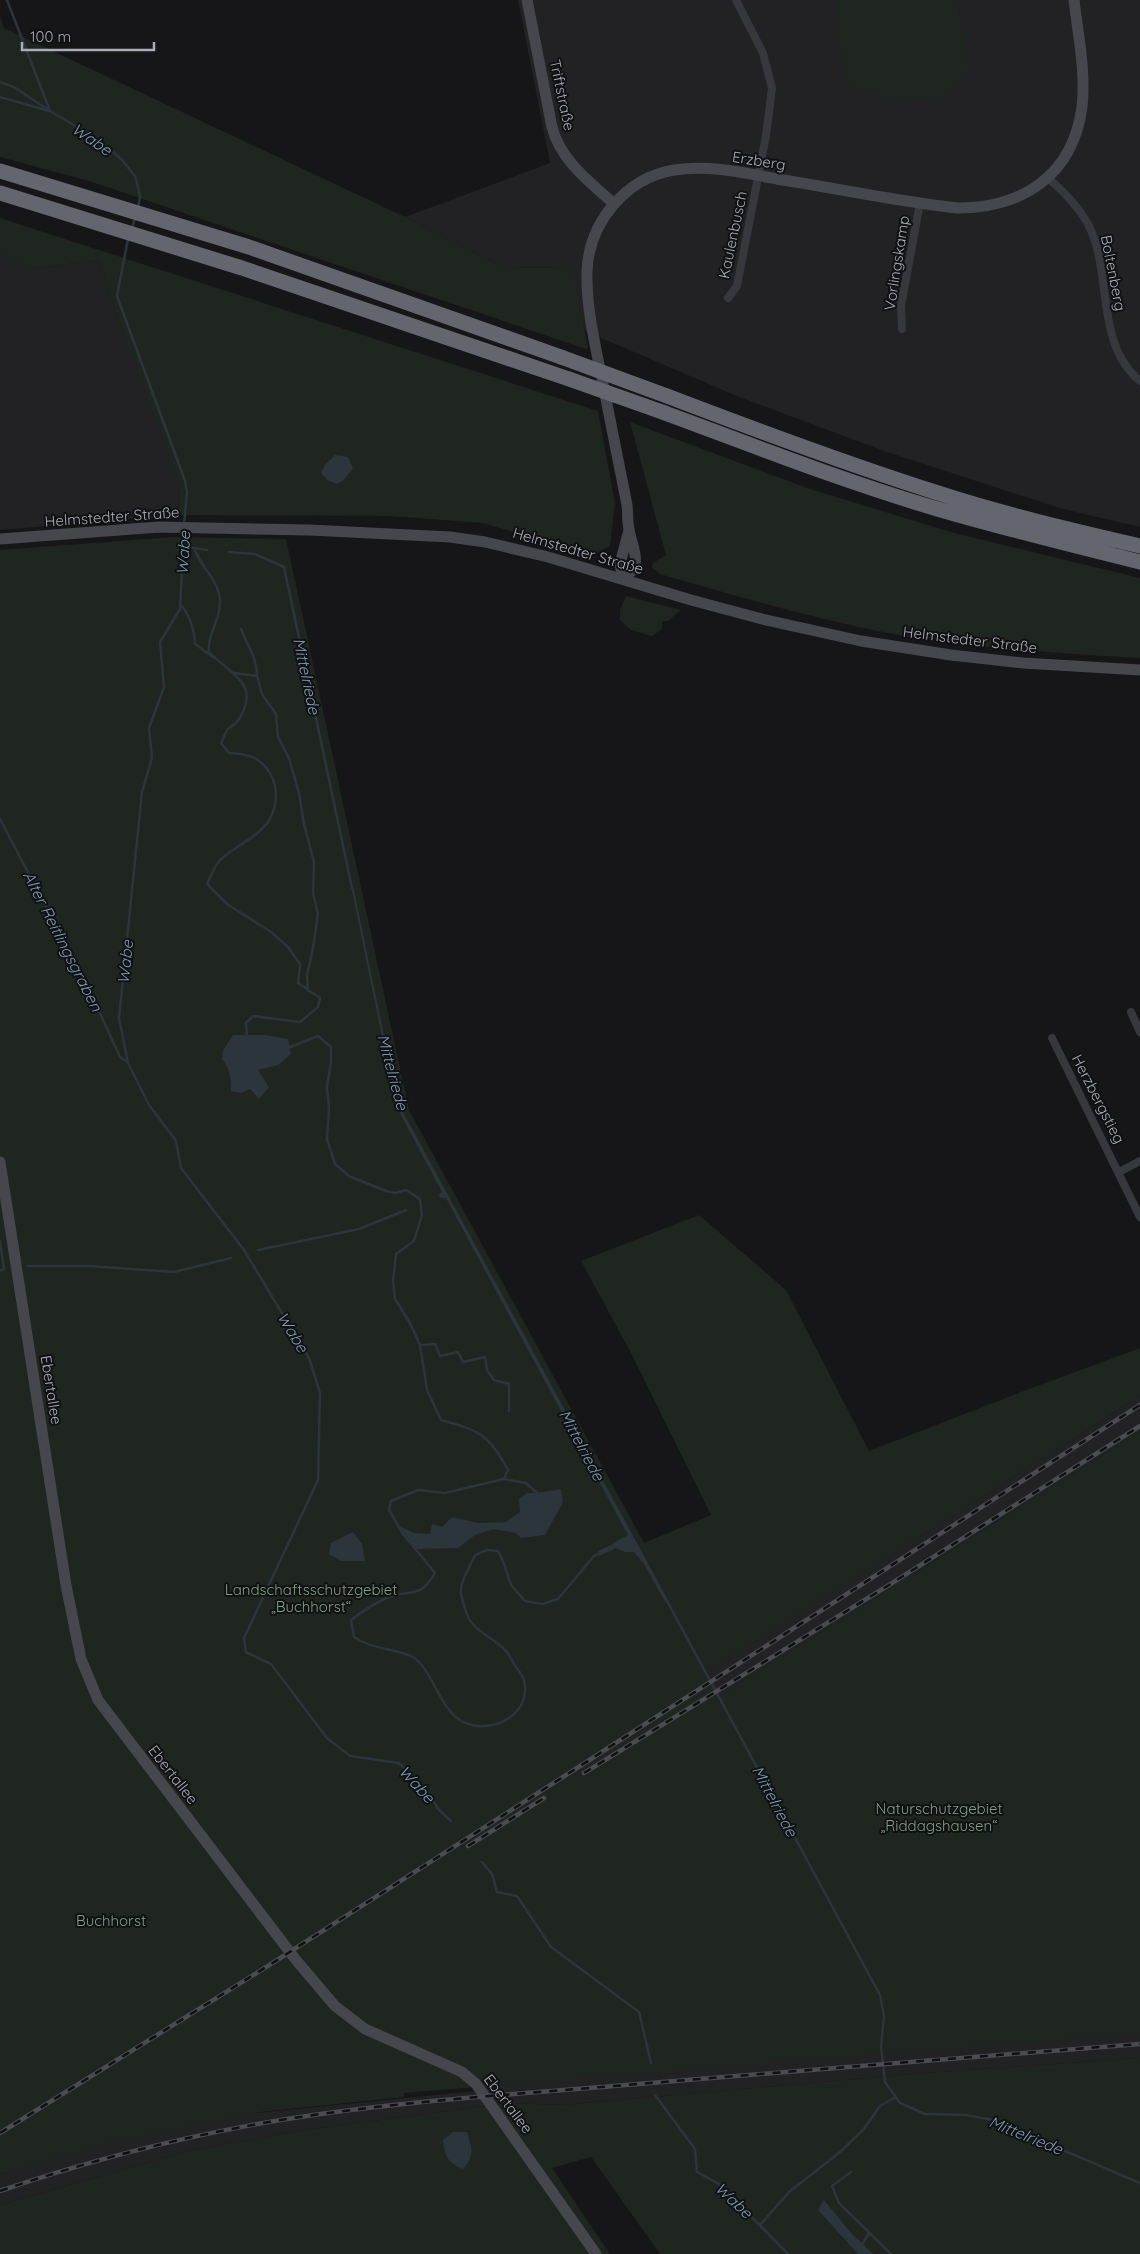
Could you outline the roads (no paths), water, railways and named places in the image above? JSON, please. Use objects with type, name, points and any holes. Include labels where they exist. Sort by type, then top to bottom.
[{"type":"highway","points":[[0,171],[249,247],[562,357],[852,465],[936,493],[1014,515],[1140,546]]},
{"type":"highway","points":[[0,193],[242,268],[569,379],[847,480],[932,508],[1010,530],[1140,562]]},
{"type":"street","name":"Triftstraße","points":[[527,0],[557,142],[583,176],[614,204]]},
{"type":"street","name":"Kaulenbusch","points":[[728,298],[737,286],[759,176],[771,108],[772,88],[763,53],[736,0]]},
{"type":"street","name":"Erzberg","points":[[623,579],[620,564],[629,530],[627,505],[592,325],[587,284],[590,248],[598,228],[614,204],[642,181],[674,170],[708,169],[920,202],[971,208],[1001,203],[1026,194],[1048,178],[1068,152],[1082,109],[1082,84],[1074,0]]},
{"type":"street","name":"Boltenberg","points":[[1048,178],[1076,206],[1088,224],[1096,246],[1102,291],[1111,329],[1124,365],[1140,381]]},
{"type":"street","name":"Vorlingskamp","points":[[902,329],[901,306],[920,202]]},
{"type":"street","name":"Helmstedter Straße","points":[[0,539],[159,527],[242,528],[450,537],[518,549],[762,618],[870,642],[951,655],[1005,661],[1140,670]]},
{"type":"street","points":[[1130,1012],[1140,1032]]},
{"type":"street","name":"Herzbergstieg","points":[[1052,1038],[1140,1217]]},
{"type":"street","points":[[1119,1172],[1140,1161]]},
{"type":"street","name":"Ebertallee","points":[[0,1162],[68,1593],[81,1659],[98,1700],[296,1960],[335,2006],[365,2029],[444,2063],[469,2078],[491,2105],[596,2254]]},
{"type":"water","points":[[335,455],[348,457],[353,468],[344,480],[337,484],[327,480],[321,473],[325,465]]},
{"type":"water","points":[[351,886],[353,886],[397,1098],[404,1114],[669,1602],[666,1603],[644,1564],[634,1552],[625,1552],[616,1548],[599,1556],[598,1551],[628,1535],[446,1198],[440,1198],[439,1194],[442,1192],[401,1115],[395,1100]]},
{"type":"water","points":[[233,1035],[265,1035],[288,1039],[291,1054],[278,1065],[258,1070],[269,1087],[259,1099],[250,1089],[241,1093],[231,1091],[230,1074],[222,1059],[223,1050]]},
{"type":"water","points":[[561,1489],[563,1502],[545,1535],[521,1538],[516,1533],[494,1529],[475,1535],[458,1548],[416,1549],[399,1526],[414,1533],[430,1534],[432,1524],[442,1527],[452,1517],[478,1523],[506,1522],[520,1512],[519,1499],[527,1493]]},
{"type":"water","points":[[353,1532],[362,1544],[365,1561],[341,1561],[329,1554],[331,1543]]},
{"type":"water","points":[[453,2132],[467,2132],[470,2142],[471,2156],[463,2169],[450,2161],[445,2151],[443,2140]]},
{"type":"water","points":[[824,2200],[851,2233],[873,2254],[858,2254],[818,2210]]},
{"type":"waterway","name":"Wabe","points":[[7,0],[50,111],[98,139],[122,160],[135,176],[140,197],[138,207]]},
{"type":"waterway","points":[[0,82],[14,87],[47,109]]},
{"type":"waterway","points":[[0,97],[49,111]]},
{"type":"waterway","name":"Wabe","points":[[132,229],[135,217]]},
{"type":"waterway","name":"Wabe","points":[[128,239],[117,296],[185,481],[187,492],[184,524]]},
{"type":"waterway","name":"Wabe","points":[[184,530],[180,609],[160,642],[164,687],[149,728],[152,758],[142,792],[119,1018],[128,1063],[149,1105],[176,1141],[181,1168],[244,1250],[309,1358],[320,1393],[318,1480],[244,1638],[246,1652],[271,1664],[327,1738],[350,1756],[399,1763],[425,1788],[439,1810],[451,1821]]},
{"type":"waterway","name":"Mittelriede","points":[[182,546],[207,550]]},
{"type":"waterway","points":[[194,548],[214,581],[219,595],[218,616],[210,639],[209,652],[241,681],[247,697],[245,707],[238,721],[228,729],[221,743],[229,753],[242,754],[263,764],[273,779],[276,793],[272,815],[267,823],[261,830],[220,860],[207,884],[227,904],[271,932],[288,947],[300,964],[298,983],[320,998],[318,1007],[300,1022],[253,1016],[246,1023],[247,1038]]},
{"type":"waterway","name":"Mittelriede","points":[[229,552],[255,554],[284,567],[352,888]]},
{"type":"waterway","points":[[180,604],[191,622],[195,644],[213,657]]},
{"type":"waterway","points":[[241,629],[253,656],[257,676]]},
{"type":"waterway","points":[[234,673],[257,676],[262,694],[276,714],[278,737],[289,758],[299,793],[304,824],[314,862],[313,893],[318,914],[307,975],[308,991]]},
{"type":"waterway","name":"Alter Reitlingsgraben","points":[[0,819],[85,981],[120,1057],[127,1062]]},
{"type":"waterway","points":[[288,1048],[318,1036],[331,1047],[327,1087],[329,1109],[327,1139],[335,1164],[349,1176],[386,1191],[395,1193],[406,1190],[420,1199],[422,1215],[414,1241],[396,1254],[393,1281],[395,1299],[410,1323],[420,1345],[427,1390],[441,1420],[465,1427],[489,1441],[508,1470],[504,1479]]},
{"type":"waterway","name":"Mittelriede","points":[[395,1087],[400,1105]]},
{"type":"waterway","points":[[258,1250],[359,1229],[406,1210]]},
{"type":"waterway","points":[[0,1241],[4,1269],[0,1271]]},
{"type":"waterway","points":[[28,1266],[89,1266],[174,1272],[231,1258]]},
{"type":"waterway","points":[[420,1345],[435,1344],[440,1356],[458,1352],[463,1362],[485,1357],[487,1370],[494,1380],[509,1384],[509,1411]]},
{"type":"waterway","points":[[537,1493],[526,1483],[504,1479],[445,1493],[418,1490],[391,1501],[389,1510],[403,1534],[435,1573],[430,1581],[421,1589],[386,1598],[370,1606],[351,1620],[354,1637],[367,1644],[411,1656],[419,1662],[443,1702],[458,1719],[468,1724],[479,1726],[490,1726],[500,1723],[510,1718],[523,1702],[525,1692],[524,1680],[506,1651],[475,1626],[466,1613],[461,1590],[463,1579],[475,1555],[487,1550],[498,1551],[511,1585],[525,1601],[542,1604],[558,1599],[594,1556],[601,1553]]},
{"type":"waterway","name":"Mittelriede","points":[[667,1601],[880,1995],[884,2016],[881,2046],[885,2082],[900,2103],[925,2114],[966,2115],[993,2120],[1140,2183]]},
{"type":"waterway","name":"Wabe","points":[[482,1862],[492,1874],[497,1892],[517,1896],[551,1947],[639,2012],[651,2063]]},
{"type":"waterway","name":"Wabe","points":[[655,2095],[695,2149],[697,2172],[719,2184],[788,2254]]},
{"type":"waterway","points":[[760,2225],[789,2192],[840,2152],[863,2130],[880,2106],[896,2097]]},
{"type":"waterway","points":[[851,2172],[832,2186],[839,2203],[891,2254]]},
{"type":"waterway","points":[[861,2246],[869,2233]]},
{"type":"railway","points":[[0,2133],[271,1964],[1140,1405]]},
{"type":"railway","points":[[584,1773],[889,1585],[1140,1426]]},
{"type":"railway","points":[[468,1846],[544,1798]]},
{"type":"railway","points":[[0,2191],[100,2160],[167,2143],[235,2128],[358,2109],[492,2096],[1140,2044]]},
{"type":"park label","name":"Landschaftsschutzgebiet „Buchhorst“","points":[[311,1598]]},
{"type":"park label","name":"Naturschutzgebiet „Riddagshausen“","points":[[939,1818]]},
{"type":"park label","name":"Buchhorst","points":[[111,1921]]}]
